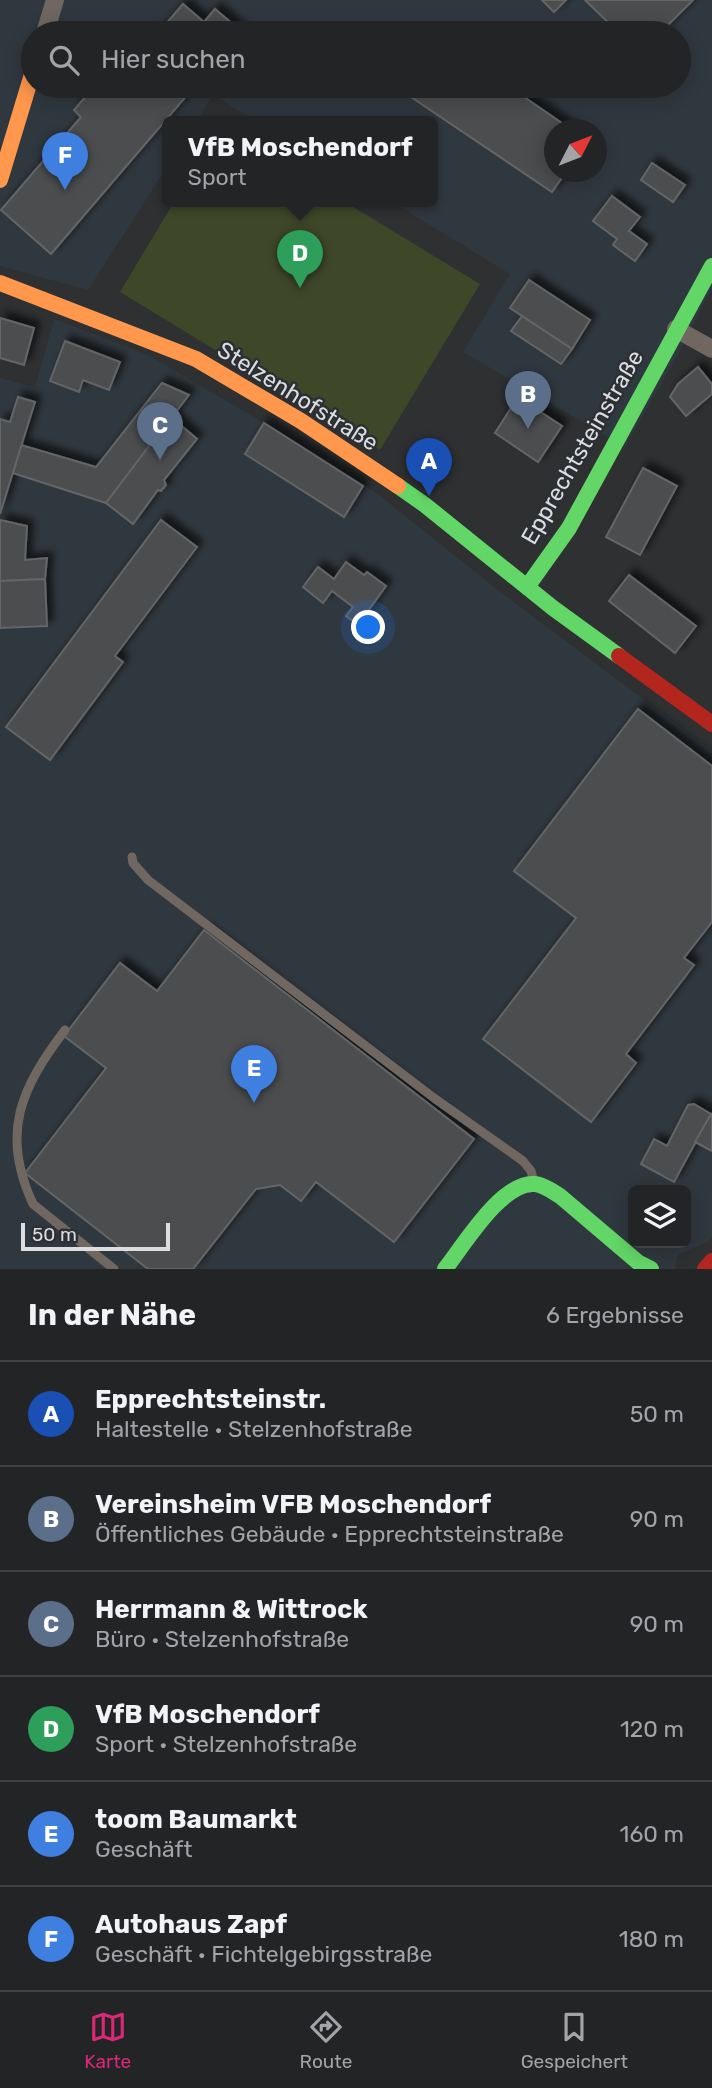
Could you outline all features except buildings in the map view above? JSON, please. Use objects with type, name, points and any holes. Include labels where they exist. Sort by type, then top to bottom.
[{"type":"street","points":[[49,21],[55,0]]},
{"type":"street","points":[[0,180],[25,98]]},
{"type":"street","name":"Epprechtsteinstraße","points":[[527,587],[569,528],[712,265]]},
{"type":"street","name":"Stelzenhofstraße","points":[[0,283],[196,359],[277,406],[425,505],[527,587],[712,724]]},
{"type":"street","points":[[676,329],[712,349]]},
{"type":"street","points":[[445,1269],[502,1197],[513,1189],[535,1184],[556,1192],[639,1263],[651,1269]]},
{"type":"street","points":[[705,1269],[712,1261]]},
{"type":"lane","points":[[132,857],[133,863],[148,880],[434,1098],[523,1161],[531,1171],[535,1184]]},
{"type":"lane","points":[[65,1030],[25,1085],[12,1112],[9,1128],[11,1163],[25,1194],[33,1204],[114,1269]]},
{"type":"shaded area","points":[[0,0],[712,0],[712,288],[680,351],[625,447],[463,352],[510,274],[400,207],[438,207],[438,116],[248,116],[218,98],[691,98],[691,21],[21,21],[21,98],[211,98],[200,116],[162,116],[162,175],[88,290],[0,266]]},
{"type":"shaded area","points":[[54,319],[148,355],[375,492],[498,590],[712,751],[712,1237],[709,1241],[678,1255],[675,1269],[0,1269],[0,378],[35,387]]},
{"type":"green space","points":[[171,207],[353,207],[480,284],[380,450],[120,292]]},
{"type":"traffic: fast","points":[[527,587],[569,528],[712,266]]},
{"type":"traffic: fast","points":[[398,486],[553,608],[619,656]]},
{"type":"traffic: fast","points":[[445,1269],[497,1203],[522,1186],[535,1184],[560,1196],[639,1263],[651,1269]]},
{"type":"traffic: slow","points":[[0,180],[25,98]]},
{"type":"traffic: slow","points":[[0,283],[196,359],[301,421],[398,486]]},
{"type":"traffic: jam","points":[[619,656],[712,724]]},
{"type":"traffic: jam","points":[[705,1269],[712,1261]]},
{"type":"place","name":"Autohaus Zapf","points":[[65,190]]},
{"type":"place","name":"VfB Moschendorf","points":[[300,288]]},
{"type":"place","name":"Vereinsheim VFB Moschendorf","points":[[528,429]]},
{"type":"place","name":"Herrmann & Wittrock","points":[[160,460]]},
{"type":"place","name":"Epprechtsteinstr.","points":[[429,496]]},
{"type":"place","name":"toom Baumarkt","points":[[254,1103]]}]
